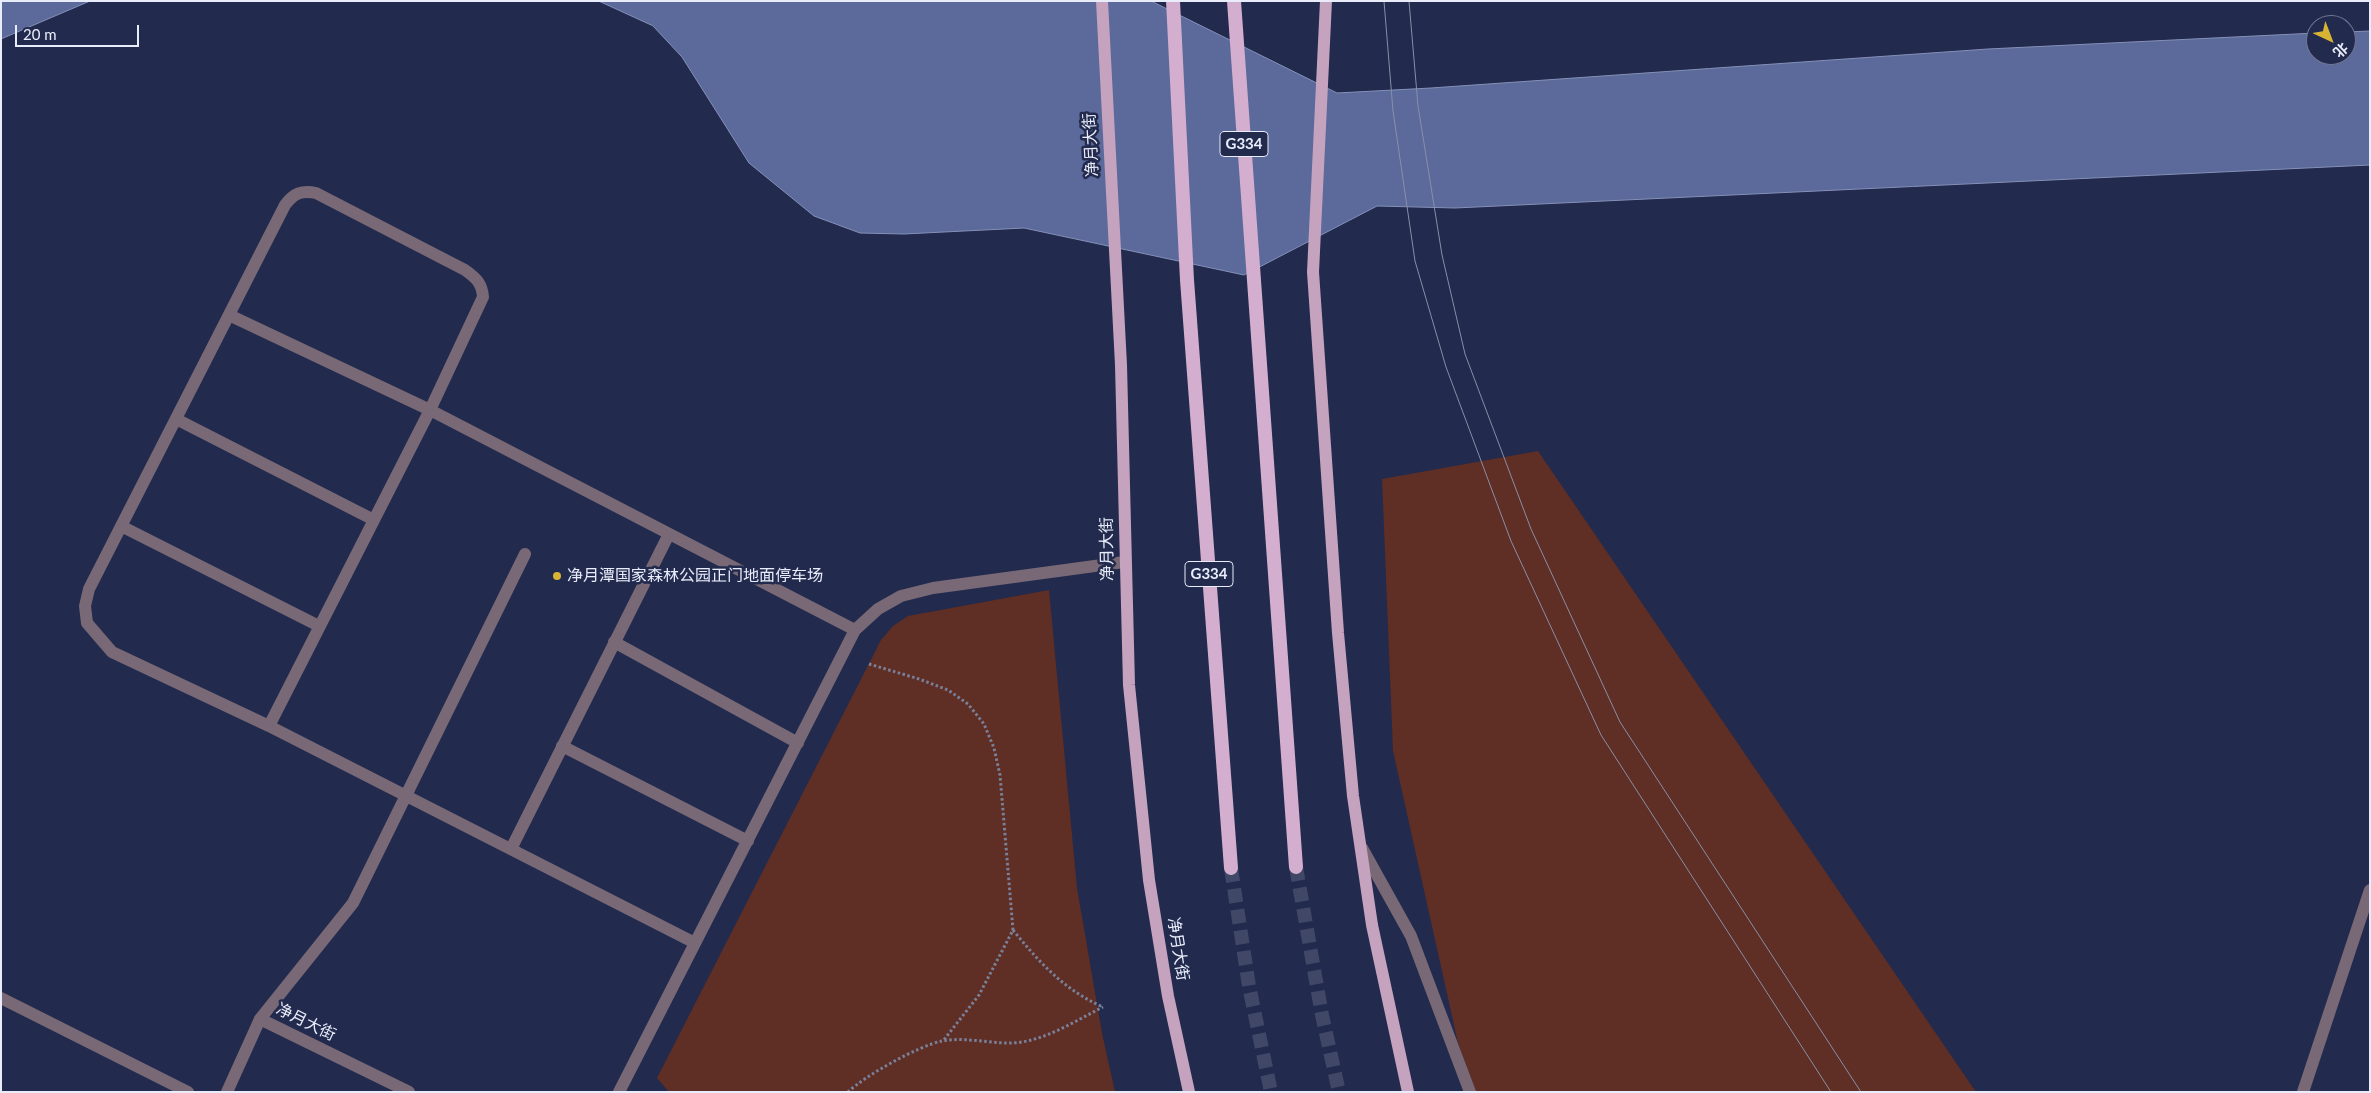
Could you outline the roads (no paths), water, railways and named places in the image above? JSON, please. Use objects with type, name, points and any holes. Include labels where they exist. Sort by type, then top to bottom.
[{"type":"highway","name":"G334","points":[[1174,1],[1187,280],[1231,868]]},
{"type":"highway","name":"G334","points":[[1234,1],[1296,867]]},
{"type":"main road","name":"净月大街","points":[[1102,1],[1121,365],[1124,562],[1129,685],[1149,880],[1168,996],[1189,1092]]},
{"type":"main road","points":[[1326,1],[1313,272],[1338,633],[1353,796],[1372,925],[1408,1092]]},
{"type":"street","points":[[269,726],[430,410],[483,297],[482,287],[477,279],[465,270],[316,193],[305,190],[293,195],[286,205],[89,589],[85,606],[87,623],[97,637],[112,652],[269,726],[695,943]]},
{"type":"street","points":[[229,315],[430,410],[855,630]]},
{"type":"street","points":[[176,419],[374,520]]},
{"type":"street","points":[[121,526],[319,626]]},
{"type":"street","points":[[510,849],[669,534]]},
{"type":"street","points":[[260,1019],[354,903],[525,554]]},
{"type":"street","points":[[618,1092],[855,630],[878,609],[901,596],[934,588],[1124,562]]},
{"type":"street","points":[[614,642],[798,743]]},
{"type":"street","points":[[562,746],[748,841]]},
{"type":"street","points":[[1360,846],[1410,936],[1470,1092]]},
{"type":"street","points":[[2304,1092],[2370,890]]},
{"type":"street","points":[[1,998],[188,1092]]},
{"type":"street","name":"净月大街","points":[[227,1092],[260,1019],[409,1092]]},
{"type":"water","points":[[1,1],[90,1],[1,39]]},
{"type":"water","points":[[599,1],[1151,1],[1337,93],[1988,49],[2306,33],[2306,65],[2356,65],[2356,32],[2370,31],[2370,165],[1455,208],[1377,206],[1244,275],[1024,228],[904,234],[860,233],[814,216],[749,163],[682,57],[653,26]]},
{"type":"tunnel","points":[[1296,867],[1322,1015],[1339,1092]]},
{"type":"tunnel","points":[[1231,868],[1249,986],[1271,1092]]},
{"type":"tram line","points":[[1384,1],[1393,111],[1415,261],[1446,367],[1511,541],[1601,735],[1831,1092]]},
{"type":"tram line","points":[[1409,1],[1418,106],[1442,255],[1465,354],[1531,529],[1620,722],[1861,1092]]},
{"type":"place","name":"净月潭国家森林公园正门地面停车场","points":[[557,576]]}]
